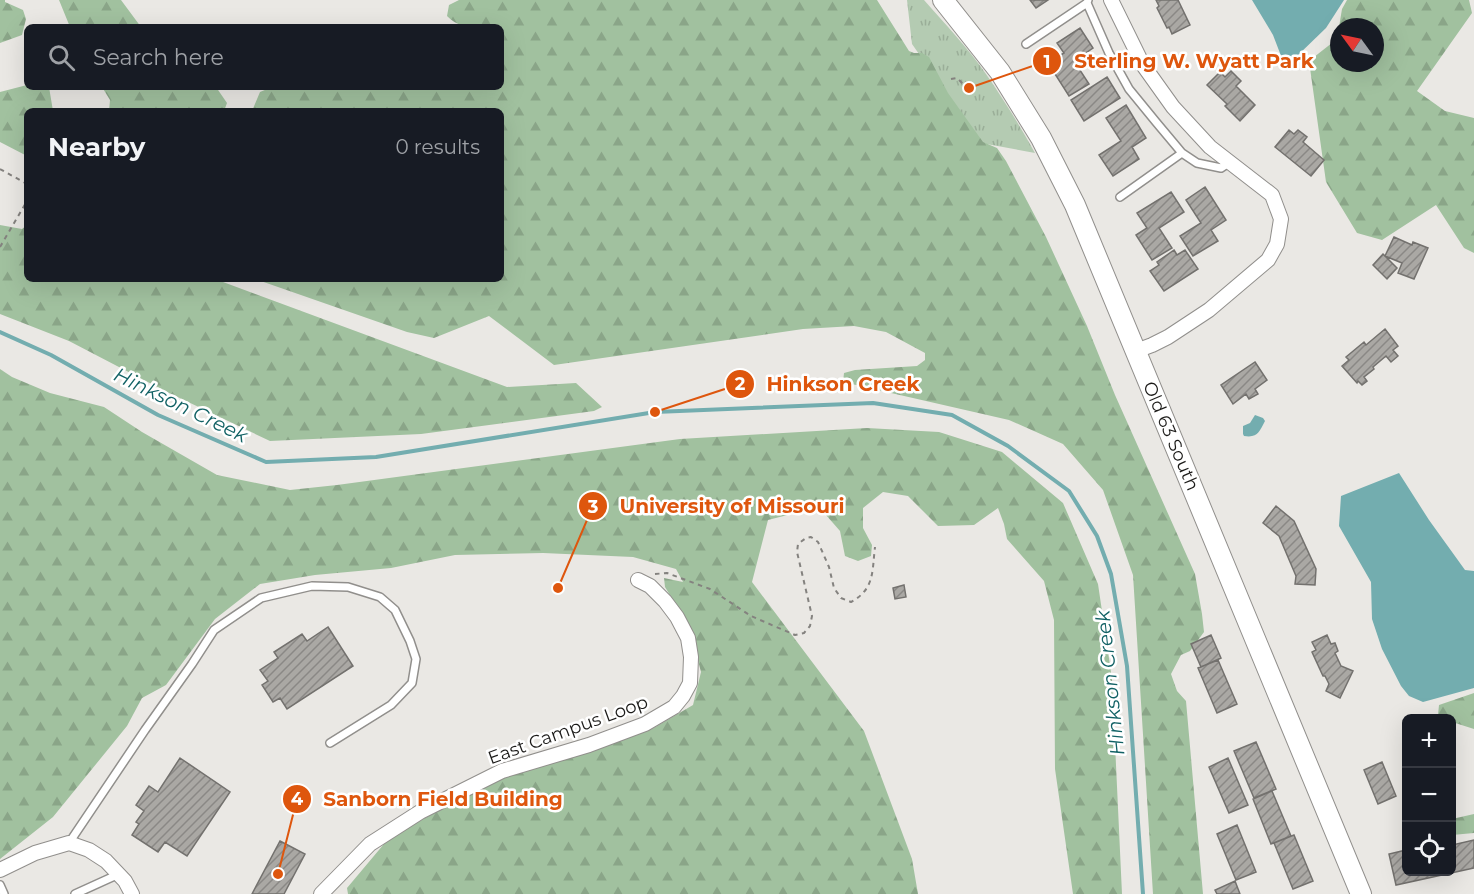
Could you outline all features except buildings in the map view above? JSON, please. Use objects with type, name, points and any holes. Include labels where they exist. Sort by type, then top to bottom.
[{"type":"main road","name":"Old 63 South","points":[[943,0],[1000,72],[1041,138],[1075,205],[1361,894]]},
{"type":"street","points":[[1111,0],[1143,64],[1173,107],[1209,147],[1272,195],[1281,219],[1277,244],[1268,260],[1209,310],[1168,337],[1136,351]]},
{"type":"street","name":"East Campus Loop","points":[[321,894],[370,844],[420,812],[502,771],[589,745],[645,724],[674,707],[690,684],[692,657],[688,638],[665,601],[650,586],[640,581]]},
{"type":"street","points":[[0,870],[35,853],[69,843],[89,850],[106,861],[125,881],[132,894]]},
{"type":"lane","points":[[1026,44],[1088,2],[1109,54],[1129,89],[1182,153],[1197,163],[1221,168],[1230,162]]},
{"type":"lane","points":[[1120,197],[1182,153]]},
{"type":"lane","points":[[69,843],[214,630],[261,598],[312,586],[348,587],[380,597],[395,610],[410,641],[416,659],[412,683],[391,705],[330,742]]},
{"type":"lane","points":[[75,894],[119,874]]},
{"type":"lane","points":[[0,885],[4,894]]},
{"type":"path","points":[[951,79],[957,78],[963,84],[970,85]]},
{"type":"path","points":[[0,169],[24,182]]},
{"type":"path","points":[[0,247],[24,206]]},
{"type":"path","points":[[640,581],[655,574],[667,573],[676,576],[710,589],[751,616],[795,635],[804,633],[810,626],[812,616],[797,559],[798,544],[811,537],[818,542],[829,567],[834,588],[841,598],[851,602],[861,597],[871,582],[875,547]]},
{"type":"green space","points":[[0,0],[5,0],[23,10],[26,19],[22,35],[0,43]]},
{"type":"green space","points":[[59,0],[121,0],[139,24],[69,24]]},
{"type":"green space","points":[[459,0],[877,0],[909,51],[922,53],[929,57],[948,93],[983,142],[997,148],[1006,161],[1046,237],[1195,574],[1204,632],[1190,651],[1181,655],[1171,674],[1177,691],[1186,701],[1203,894],[1153,894],[1133,575],[1103,490],[1063,444],[1009,420],[843,382],[844,373],[855,370],[917,366],[925,360],[925,353],[886,332],[854,326],[803,329],[554,365],[489,316],[434,338],[407,332],[264,282],[504,282],[504,108],[253,108],[260,92],[265,90],[504,90],[504,24],[459,24],[447,16],[449,5]]},
{"type":"green space","points":[[907,0],[924,0],[964,45],[999,94],[1035,153],[981,143],[912,44]]},
{"type":"green space","points":[[1347,0],[1469,0],[1472,13],[1417,91],[1445,111],[1474,118],[1474,253],[1464,248],[1436,205],[1382,240],[1357,233],[1326,182],[1309,61],[1330,44],[1330,72],[1384,72],[1384,18],[1340,18]]},
{"type":"green space","points":[[24,86],[24,90],[50,90],[52,108],[24,108],[24,154],[0,142],[0,92]]},
{"type":"green space","points":[[104,90],[218,90],[227,103],[225,108],[109,108],[110,100]]},
{"type":"green space","points":[[0,225],[24,227],[24,282],[223,282],[507,387],[576,383],[602,407],[594,411],[421,434],[270,441],[165,391],[69,341],[0,314]]},
{"type":"green space","points":[[0,369],[12,377],[50,393],[104,407],[142,432],[217,475],[290,490],[680,439],[867,428],[939,432],[1002,452],[1063,503],[1098,584],[1112,679],[1122,894],[1073,894],[1055,769],[1054,620],[1044,581],[1007,539],[998,508],[974,525],[938,526],[908,496],[883,492],[863,508],[863,528],[872,545],[871,556],[858,561],[845,556],[840,531],[819,507],[768,520],[752,582],[864,731],[912,859],[918,894],[348,894],[347,888],[389,838],[503,775],[652,729],[693,705],[701,672],[689,626],[665,587],[664,578],[683,582],[676,569],[633,557],[543,553],[455,555],[391,568],[315,575],[260,584],[215,619],[166,685],[142,698],[127,726],[53,817],[0,859]]},
{"type":"green space","points":[[1474,693],[1474,729],[1456,723],[1456,714],[1438,714],[1439,705]]},
{"type":"green space","points":[[1474,814],[1474,833],[1456,835],[1456,818]]},
{"type":"water","points":[[1252,0],[1344,0],[1332,18],[1330,18],[1326,28],[1296,57],[1283,61],[1273,35]]},
{"type":"water","points":[[1255,415],[1265,421],[1255,435],[1244,436],[1243,426],[1250,423]]},
{"type":"water","points":[[1399,473],[1465,570],[1474,571],[1474,688],[1423,702],[1409,696],[1401,686],[1382,649],[1372,619],[1371,582],[1339,526],[1341,496]]},
{"type":"waterway","name":"Hinkson Creek","points":[[0,332],[51,355],[158,415],[266,462],[376,457],[655,412],[873,403],[952,415],[1008,446],[1069,491],[1097,536],[1111,574],[1127,666],[1143,894]]},
{"type":"place","name":"Sterling W. Wyatt Park","points":[[969,88]]},
{"type":"place","name":"Hinkson Creek","points":[[655,412]]},
{"type":"place","name":"University of Missouri","points":[[558,588]]},
{"type":"place","name":"Sanborn Field Building","points":[[278,874]]}]
